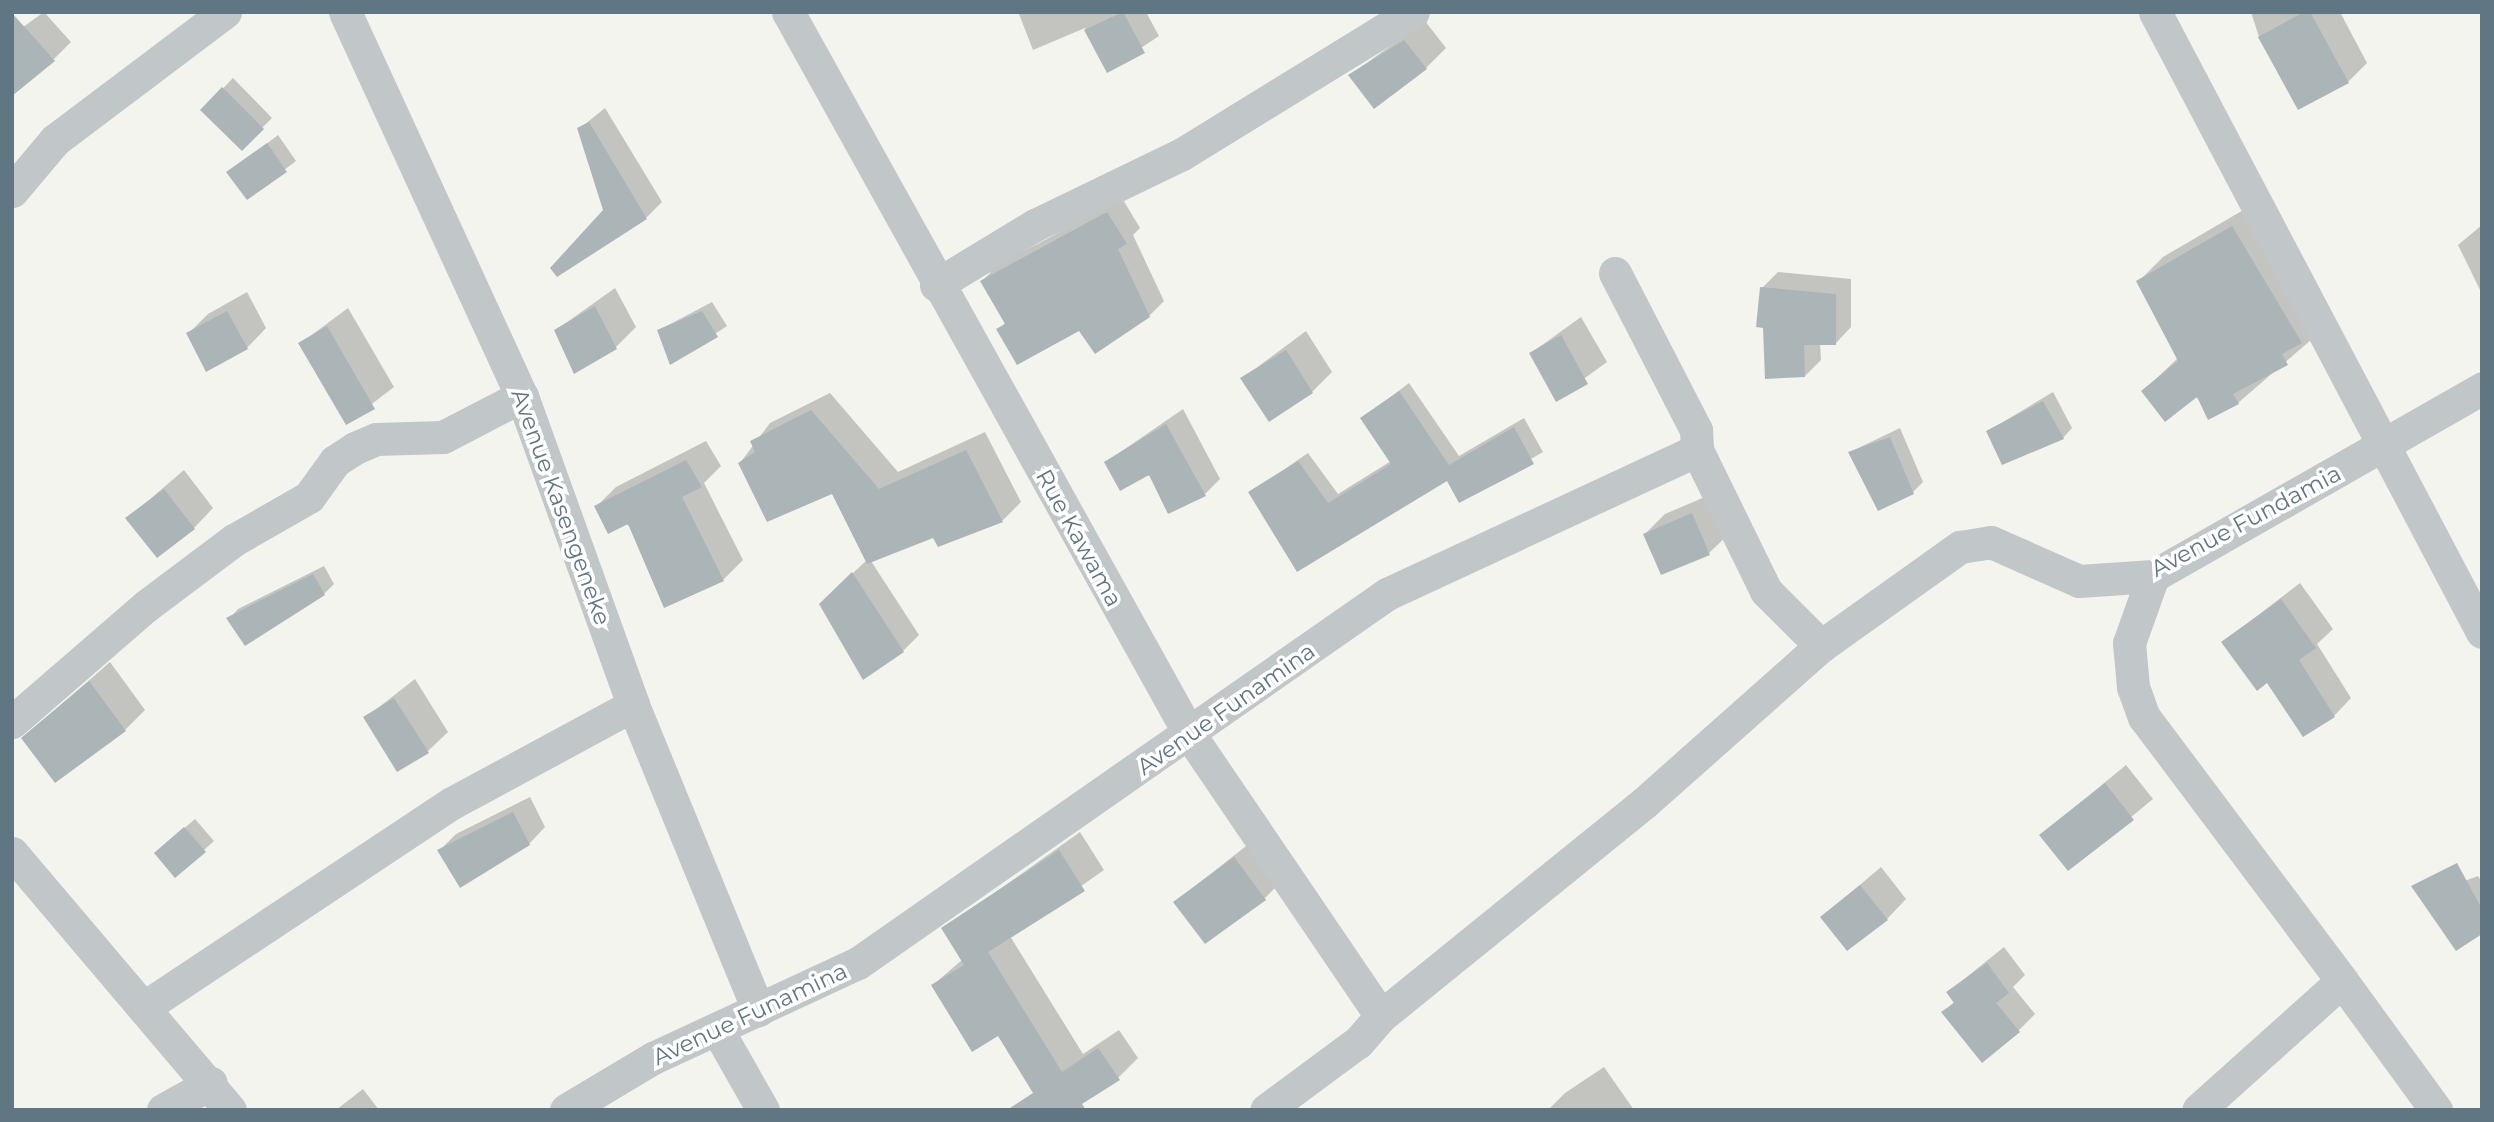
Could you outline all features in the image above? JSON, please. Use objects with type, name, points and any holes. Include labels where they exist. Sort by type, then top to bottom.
[{"type":"street","points":[[12,191],[55,140],[225,12]]},
{"type":"street","name":"Avenue Kasengeneke","points":[[345,12],[522,396],[634,705],[758,1010]]},
{"type":"street","name":"Rue Kawama","points":[[788,12],[936,285],[1190,735],[1381,1016]]},
{"type":"street","points":[[936,285],[1035,225],[1182,154],[1413,12]]},
{"type":"street","points":[[2155,12],[2482,632]]},
{"type":"street","points":[[1615,274],[1696,430],[1697,450],[1766,591],[1821,646]]},
{"type":"street","name":"Avenue Fundamia","points":[[1381,1016],[1644,803],[1821,646],[1960,547],[1992,542],[2047,572],[2079,581],[2153,576],[2482,388]]},
{"type":"street","points":[[12,722],[146,606],[234,540],[309,497],[335,461],[355,448],[376,439],[443,437],[522,396]]},
{"type":"street","name":"Avenue Funamina","points":[[566,1110],[717,1029],[858,962],[1190,735],[1387,594],[1697,450]]},
{"type":"street","points":[[2153,576],[2129,643],[2133,687],[2144,717],[2436,1110]]},
{"type":"street","points":[[146,1006],[452,803],[634,705]]},
{"type":"street","points":[[12,853],[146,1006],[220,1096],[163,1110]]},
{"type":"street","points":[[2198,1110],[2342,981]]},
{"type":"street","points":[[1266,1110],[1359,1042],[1381,1016]]},
{"type":"street","points":[[717,1029],[763,1110]]},
{"type":"building","points":[[1123,12],[1145,53],[1107,73],[1084,30]]},
{"type":"building","points":[[2304,12],[2310,12],[2349,83],[2298,110],[2258,37]]},
{"type":"building","points":[[12,13],[55,61],[12,96]]},
{"type":"building","points":[[1404,40],[1427,69],[1374,109],[1348,75]]},
{"type":"building","points":[[222,87],[264,129],[242,151],[200,110]]},
{"type":"building","points":[[589,122],[647,219],[557,277],[550,268],[603,210],[577,128]]},
{"type":"building","points":[[267,143],[287,172],[247,200],[226,172]]},
{"type":"building","points":[[1107,212],[1127,244],[1118,249],[1150,317],[1095,354],[1079,331],[1017,365],[996,329],[1005,324],[980,281]]},
{"type":"building","points":[[2232,226],[2302,343],[2282,354],[2288,365],[2233,394],[2239,404],[2208,420],[2197,397],[2165,422],[2141,391],[2178,361],[2136,281]]},
{"type":"building","points":[[1760,287],[1836,294],[1836,345],[1804,345],[1805,377],[1765,379],[1763,328],[1756,327]]},
{"type":"building","points":[[595,306],[617,349],[574,374],[554,330]]},
{"type":"building","points":[[227,311],[248,349],[206,372],[186,333]]},
{"type":"building","points":[[702,311],[718,337],[670,365],[657,330]]},
{"type":"building","points":[[327,326],[375,409],[346,425],[298,343]]},
{"type":"building","points":[[1561,335],[1588,384],[1556,402],[1529,353]]},
{"type":"building","points":[[1286,350],[1313,393],[1269,422],[1240,378]]},
{"type":"building","points":[[1399,391],[1449,465],[1514,427],[1534,464],[1459,503],[1447,481],[1297,572],[1248,492],[1298,461],[1328,503],[1391,464],[1360,418]]},
{"type":"building","points":[[2043,401],[2064,439],[2002,465],[1986,431]]},
{"type":"building","points":[[811,410],[879,489],[966,450],[1003,522],[938,547],[933,538],[867,564],[832,494],[767,522],[738,463],[755,452],[750,441]]},
{"type":"building","points":[[1166,424],[1206,496],[1168,514],[1149,475],[1120,491],[1104,462]]},
{"type":"building","points":[[1890,437],[1914,494],[1878,511],[1848,452]]},
{"type":"building","points":[[686,460],[702,487],[682,497],[724,581],[664,608],[628,524],[608,534],[594,506]]},
{"type":"building","points":[[164,489],[195,529],[157,558],[125,518]]},
{"type":"building","points":[[1692,513],[1710,555],[1661,575],[1643,534]]},
{"type":"building","points":[[852,572],[904,652],[863,680],[819,604]]},
{"type":"building","points":[[313,574],[325,595],[245,646],[226,618]]},
{"type":"building","points":[[2281,599],[2316,648],[2299,660],[2335,717],[2303,737],[2267,683],[2257,691],[2221,642]]},
{"type":"building","points":[[89,681],[126,731],[55,783],[21,738]]},
{"type":"building","points":[[394,698],[429,753],[397,772],[363,717]]},
{"type":"building","points":[[2105,783],[2134,820],[2068,871],[2039,835]]},
{"type":"building","points":[[513,812],[530,845],[460,888],[437,850]]},
{"type":"building","points":[[184,827],[206,852],[175,878],[154,853]]},
{"type":"building","points":[[1059,850],[1085,891],[988,952],[1062,1072],[1098,1048],[1120,1080],[1082,1104],[1086,1110],[1007,1110],[1033,1093],[998,1036],[972,1052],[931,985],[964,965],[941,928]]},
{"type":"building","points":[[1234,857],[1266,900],[1205,944],[1173,902]]},
{"type":"building","points":[[2457,863],[2482,909],[2482,934],[2456,951],[2411,886]]},
{"type":"building","points":[[1860,885],[1888,920],[1847,951],[1820,917]]},
{"type":"building","points":[[1987,963],[2009,993],[1996,1003],[2020,1032],[1982,1063],[1941,1012],[1954,1003],[1946,992]]}]
